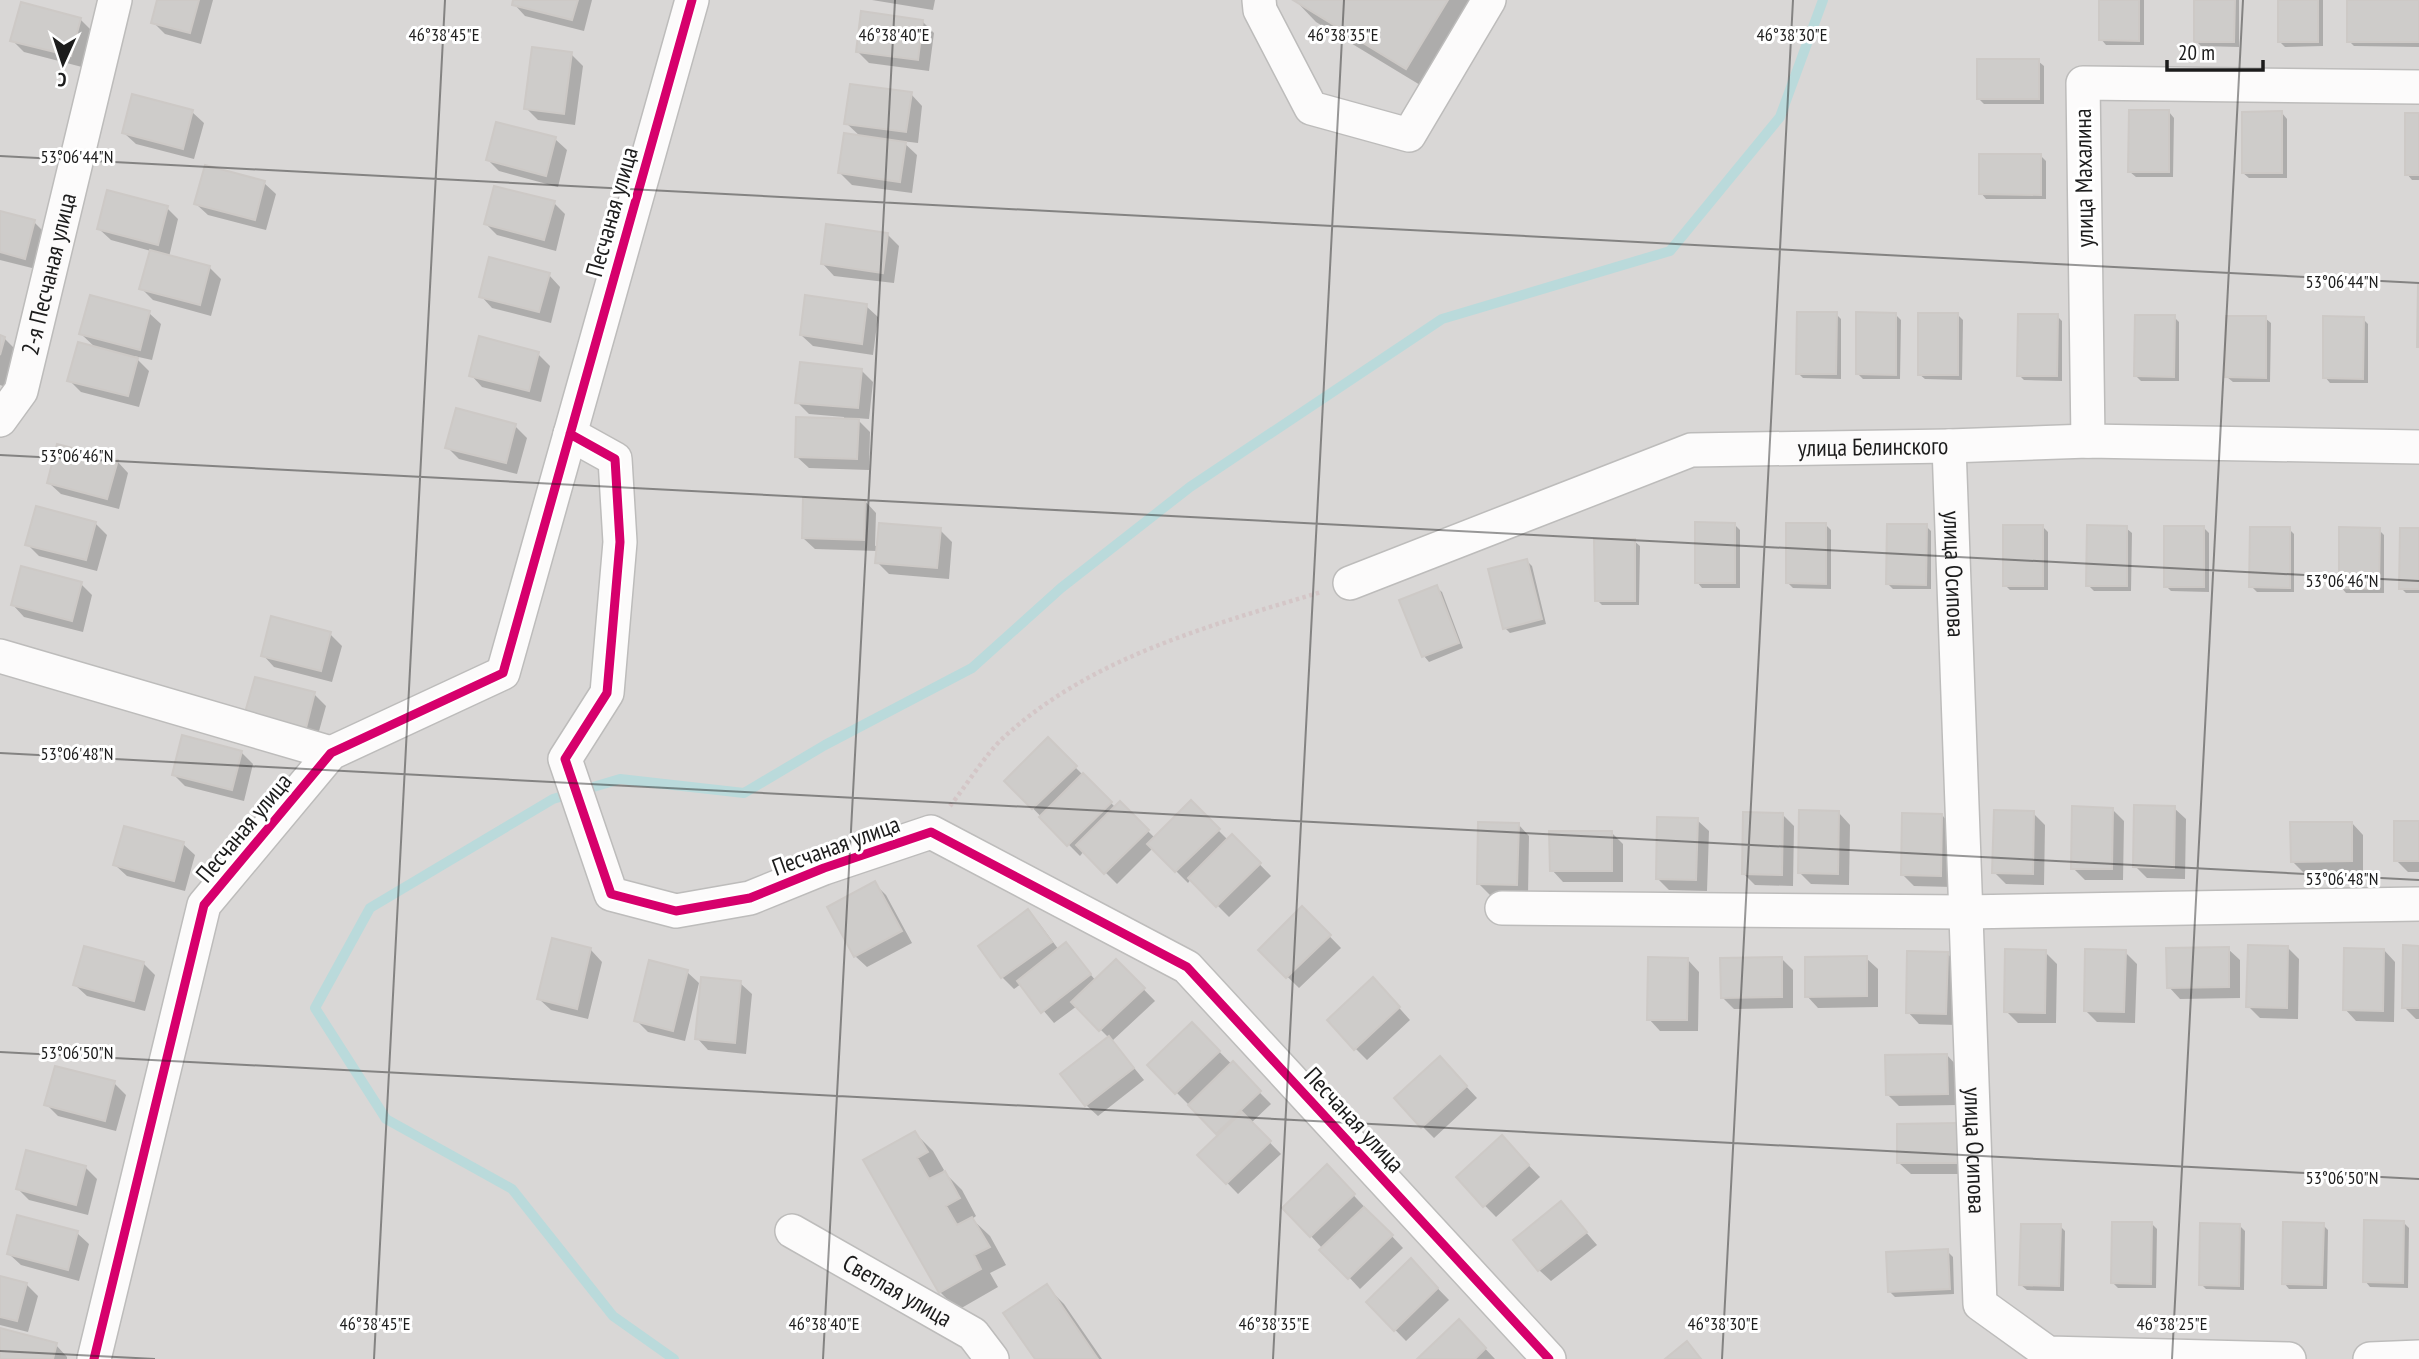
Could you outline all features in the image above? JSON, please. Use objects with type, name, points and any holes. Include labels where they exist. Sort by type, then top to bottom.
[{"type":"street","name":"2-я Песчаная улица","points":[[0,420],[22,391],[115,0]]},
{"type":"street","name":"Песчаная улица","points":[[94,1359],[204,905],[331,753],[503,673],[692,0]]},
{"type":"street","points":[[1259,0],[1260,10],[1311,108],[1409,135],[1489,0]]},
{"type":"street","name":"улица Махалина","points":[[2088,440],[2083,83],[2419,87]]},
{"type":"street","name":"Песчаная улица","points":[[570,434],[615,458],[620,542],[607,693],[565,759],[611,894],[676,911],[750,898],[824,868],[931,832],[1187,967],[1549,1359]]},
{"type":"street","name":"улица Белинского","points":[[1350,583],[1691,450],[1948,446],[2088,440],[2419,447]]},
{"type":"street","name":"улица Осипова","points":[[1948,446],[1980,1304],[2048,1353],[2289,1359]]},
{"type":"street","points":[[0,656],[331,753]]},
{"type":"street","points":[[1502,908],[1965,912],[2419,904]]},
{"type":"street","name":"Светлая улица","points":[[792,1231],[973,1334],[992,1359]]},
{"type":"street","points":[[2370,1359],[2419,1357]]},
{"type":"path","points":[[931,832],[1001,739],[1070,687],[1150,647],[1350,583]]},
{"type":"shaded area","points":[[0,0],[2419,0],[2419,1359],[0,1359]]},
{"type":"building","points":[[157,0],[199,0],[190,33],[151,23]]},
{"type":"building","points":[[513,0],[578,0],[572,20],[512,5]]},
{"type":"building","points":[[1293,0],[1448,0],[1406,69]]},
{"type":"building","points":[[2099,0],[2139,0],[2139,41],[2099,40]]},
{"type":"building","points":[[2194,0],[2235,0],[2234,42],[2194,42]]},
{"type":"building","points":[[2278,0],[2318,0],[2318,42],[2278,42]]},
{"type":"building","points":[[2347,0],[2419,0],[2419,42],[2347,42]]},
{"type":"building","points":[[21,2],[81,18],[71,56],[10,41]]},
{"type":"building","points":[[861,11],[923,20],[918,60],[856,52]]},
{"type":"building","points":[[532,47],[572,52],[564,114],[524,109]]},
{"type":"building","points":[[1977,59],[2039,59],[2039,99],[1977,99]]},
{"type":"building","points":[[850,84],[912,92],[906,132],[844,124]]},
{"type":"building","points":[[132,94],[193,110],[183,149],[122,133]]},
{"type":"building","points":[[2129,110],[2169,110],[2169,172],[2128,172]]},
{"type":"building","points":[[2282,111],[2282,173],[2242,173],[2242,112]]},
{"type":"building","points":[[2405,113],[2419,113],[2419,175],[2405,175]]},
{"type":"building","points":[[496,122],[556,137],[546,176],[486,160]]},
{"type":"building","points":[[844,133],[906,142],[900,182],[838,173]]},
{"type":"building","points":[[1979,154],[2041,154],[2041,195],[1979,194]]},
{"type":"building","points":[[205,165],[265,181],[255,220],[194,204]]},
{"type":"building","points":[[494,186],[555,201],[544,240],[484,224]]},
{"type":"building","points":[[107,190],[168,206],[158,245],[97,229]]},
{"type":"building","points":[[0,211],[35,220],[25,259],[0,252]]},
{"type":"building","points":[[826,224],[888,233],[883,273],[821,264]]},
{"type":"building","points":[[150,250],[210,266],[200,305],[139,289]]},
{"type":"building","points":[[489,257],[550,273],[539,312],[479,297]]},
{"type":"building","points":[[2418,285],[2419,347],[2417,347]]},
{"type":"building","points":[[90,295],[150,311],[140,350],[79,334]]},
{"type":"building","points":[[805,295],[867,304],[862,344],[800,335]]},
{"type":"building","points":[[1797,312],[1837,312],[1836,374],[1796,374]]},
{"type":"building","points":[[1856,312],[1896,313],[1896,375],[1856,374]]},
{"type":"building","points":[[1918,313],[1958,313],[1958,375],[1918,375]]},
{"type":"building","points":[[2018,314],[2058,314],[2057,376],[2017,376]]},
{"type":"building","points":[[2135,315],[2175,315],[2174,377],[2134,376]]},
{"type":"building","points":[[2226,316],[2266,316],[2266,378],[2225,377]]},
{"type":"building","points":[[2323,316],[2364,317],[2363,379],[2323,378]]},
{"type":"building","points":[[0,335],[5,337],[0,355]]},
{"type":"building","points":[[479,336],[539,352],[529,391],[469,376]]},
{"type":"building","points":[[78,342],[138,358],[128,396],[67,381]]},
{"type":"building","points":[[800,362],[862,369],[858,408],[795,403]]},
{"type":"building","points":[[456,408],[516,424],[506,463],[445,448]]},
{"type":"building","points":[[796,417],[859,419],[857,459],[795,457]]},
{"type":"building","points":[[57,444],[118,460],[107,499],[47,483]]},
{"type":"building","points":[[803,498],[865,500],[864,540],[802,538]]},
{"type":"building","points":[[36,506],[96,522],[86,560],[25,545]]},
{"type":"building","points":[[1695,522],[1735,523],[1735,583],[1695,583]]},
{"type":"building","points":[[879,523],[941,528],[937,568],[875,563]]},
{"type":"building","points":[[1786,523],[1826,523],[1826,584],[1786,583]]},
{"type":"building","points":[[1887,524],[1927,524],[1926,585],[1886,584]]},
{"type":"building","points":[[2003,525],[2043,525],[2043,586],[2003,586]]},
{"type":"building","points":[[2087,525],[2127,526],[2127,586],[2086,586]]},
{"type":"building","points":[[2164,526],[2204,526],[2204,587],[2164,587]]},
{"type":"building","points":[[2250,527],[2290,527],[2290,588],[2249,587]]},
{"type":"building","points":[[2339,527],[2380,528],[2379,589],[2339,588]]},
{"type":"building","points":[[2400,528],[2419,528],[2419,589],[2399,589]]},
{"type":"building","points":[[1594,539],[1635,539],[1635,601],[1595,601]]},
{"type":"building","points":[[1527,559],[1542,619],[1503,629],[1488,569]]},
{"type":"building","points":[[21,566],[82,582],[72,621],[11,605]]},
{"type":"building","points":[[1437,585],[1459,643],[1422,657],[1399,600]]},
{"type":"building","points":[[271,616],[331,632],[321,671],[261,656]]},
{"type":"building","points":[[255,677],[315,692],[305,732],[244,716]]},
{"type":"building","points":[[182,735],[242,751],[232,790],[172,775]]},
{"type":"building","points":[[1048,737],[1077,766],[1032,809],[1004,781]]},
{"type":"building","points":[[1083,773],[1112,802],[1067,846],[1039,817]]},
{"type":"building","points":[[1191,800],[1220,829],[1175,872],[1147,844]]},
{"type":"building","points":[[1120,801],[1149,830],[1104,874],[1076,845]]},
{"type":"building","points":[[2134,805],[2175,806],[2174,868],[2133,867]]},
{"type":"building","points":[[2072,806],[2113,808],[2112,869],[2071,869]]},
{"type":"building","points":[[1799,810],[1839,811],[1838,874],[1798,873]]},
{"type":"building","points":[[1994,810],[2034,811],[2033,874],[1992,873]]},
{"type":"building","points":[[1743,812],[1783,813],[1782,875],[1742,874]]},
{"type":"building","points":[[1902,813],[1942,814],[1941,876],[1901,875]]},
{"type":"building","points":[[1657,817],[1698,818],[1696,880],[1656,879]]},
{"type":"building","points":[[2394,821],[2419,821],[2419,861],[2394,861]]},
{"type":"building","points":[[1478,822],[1519,823],[1517,885],[1477,884]]},
{"type":"building","points":[[2290,822],[2352,822],[2352,861],[2291,862]]},
{"type":"building","points":[[124,826],[184,842],[174,881],[113,865]]},
{"type":"building","points":[[1549,831],[1612,831],[1612,871],[1550,871]]},
{"type":"building","points":[[1232,834],[1261,863],[1216,907],[1188,878]]},
{"type":"building","points":[[875,881],[902,931],[854,957],[827,907]]},
{"type":"building","points":[[1302,906],[1331,935],[1286,978],[1258,950]]},
{"type":"building","points":[[1028,909],[1052,942],[1001,978],[978,946]]},
{"type":"building","points":[[552,938],[591,948],[577,1009],[537,999]]},
{"type":"building","points":[[1066,942],[1091,974],[1041,1013],[1017,981]]},
{"type":"building","points":[[2248,945],[2288,946],[2287,1008],[2246,1007]]},
{"type":"building","points":[[2403,945],[2419,946],[2419,1008],[2402,1008]]},
{"type":"building","points":[[84,946],[144,962],[134,1001],[73,985]]},
{"type":"building","points":[[2229,947],[2229,987],[2167,988],[2166,948]]},
{"type":"building","points":[[2344,948],[2384,949],[2383,1011],[2343,1010]]},
{"type":"building","points":[[2005,949],[2046,950],[2045,1013],[2004,1012]]},
{"type":"building","points":[[2085,949],[2126,950],[2124,1012],[2084,1011]]},
{"type":"building","points":[[1907,951],[1948,952],[1946,1014],[1906,1013]]},
{"type":"building","points":[[1867,956],[1867,996],[1805,997],[1805,957]]},
{"type":"building","points":[[1648,957],[1688,958],[1687,1020],[1647,1020]]},
{"type":"building","points":[[1782,957],[1782,997],[1721,998],[1720,958]]},
{"type":"building","points":[[1116,959],[1145,988],[1099,1031],[1071,1002]]},
{"type":"building","points":[[649,960],[688,970],[673,1031],[634,1021]]},
{"type":"building","points":[[701,977],[741,981],[735,1043],[695,1039]]},
{"type":"building","points":[[1373,977],[1400,1007],[1354,1050],[1327,1020]]},
{"type":"building","points":[[1192,1022],[1220,1051],[1175,1094],[1147,1065]]},
{"type":"building","points":[[1109,1036],[1134,1068],[1085,1106],[1060,1074]]},
{"type":"building","points":[[1947,1054],[1948,1094],[1886,1095],[1885,1055]]},
{"type":"building","points":[[1440,1056],[1467,1086],[1421,1128],[1394,1098]]},
{"type":"building","points":[[1233,1061],[1261,1091],[1216,1134],[1188,1105]]},
{"type":"building","points":[[55,1066],[115,1081],[105,1121],[44,1105]]},
{"type":"building","points":[[1242,1112],[1271,1141],[1226,1184],[1197,1155]]},
{"type":"building","points":[[1959,1123],[1959,1163],[1897,1163],[1897,1124]]},
{"type":"building","points":[[915,1131],[928,1152],[917,1158],[929,1179],[945,1171],[960,1198],[946,1206],[957,1225],[972,1217],[990,1247],[974,1255],[981,1269],[939,1293],[863,1160]]},
{"type":"building","points":[[1502,1135],[1529,1165],[1483,1207],[1456,1177]]},
{"type":"building","points":[[26,1150],[86,1166],[76,1205],[16,1189]]},
{"type":"building","points":[[1327,1164],[1355,1194],[1310,1237],[1282,1208]]},
{"type":"building","points":[[1561,1201],[1587,1232],[1538,1271],[1513,1240]]},
{"type":"building","points":[[1364,1207],[1393,1235],[1348,1279],[1319,1250]]},
{"type":"building","points":[[17,1215],[78,1231],[68,1270],[7,1254]]},
{"type":"building","points":[[2364,1220],[2404,1221],[2403,1283],[2363,1282]]},
{"type":"building","points":[[2112,1222],[2152,1222],[2151,1284],[2111,1283]]},
{"type":"building","points":[[2283,1222],[2324,1223],[2322,1285],[2282,1284]]},
{"type":"building","points":[[2200,1223],[2240,1224],[2239,1286],[2199,1285]]},
{"type":"building","points":[[2021,1224],[2061,1224],[2059,1286],[2019,1285]]},
{"type":"building","points":[[1948,1249],[1950,1289],[1888,1292],[1886,1252]]},
{"type":"building","points":[[1411,1258],[1438,1288],[1394,1331],[1366,1302]]},
{"type":"building","points":[[0,1276],[27,1283],[17,1321],[0,1317]]},
{"type":"building","points":[[1047,1284],[1098,1359],[1035,1359],[1003,1313]]},
{"type":"building","points":[[1459,1319],[1486,1348],[1475,1359],[1417,1359]]},
{"type":"building","points":[[0,1328],[57,1343],[53,1359],[0,1359]]},
{"type":"building","points":[[1687,1341],[1701,1359],[1665,1359]]},
{"type":"waterway","points":[[674,1359],[613,1316],[512,1189],[386,1119],[315,1008],[370,908],[553,799],[620,779],[744,793],[825,745],[972,668],[1061,588],[1190,487],[1442,319],[1670,251],[1780,117],[1823,0]]},
{"type":"cycle path","points":[[94,1359],[204,905],[331,753],[503,673],[692,0]]},
{"type":"cycle path","points":[[570,434],[615,459],[620,542],[607,693],[565,759],[611,894],[676,911],[750,898],[824,868],[931,832],[1187,967],[1549,1359]]}]
